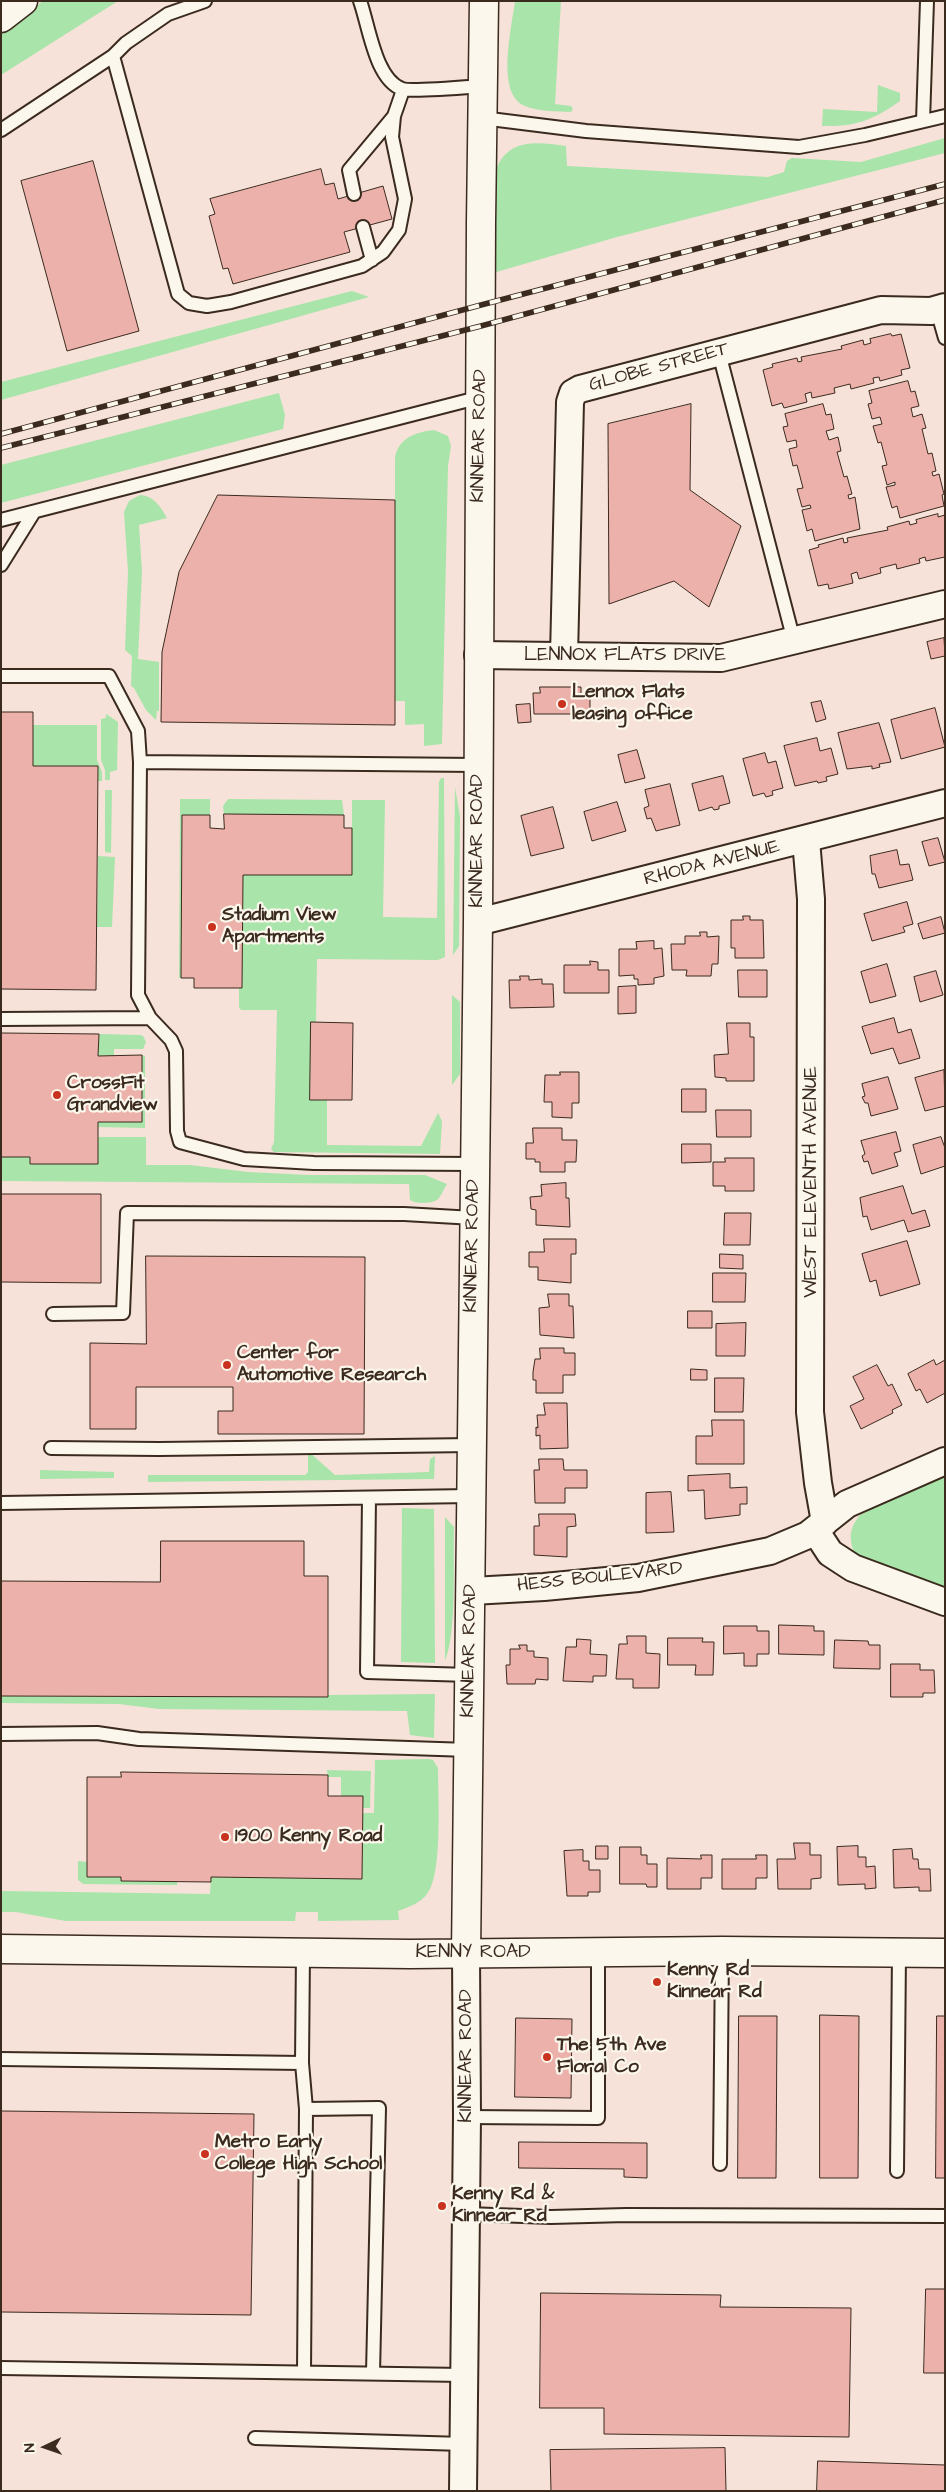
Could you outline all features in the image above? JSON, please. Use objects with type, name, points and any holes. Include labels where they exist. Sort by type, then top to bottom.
[{"type":"main road","points":[[1,18],[24,1]]},
{"type":"main road","name":"KINNEAR ROAD","points":[[466,1954],[472,1590],[471,1496],[478,922],[478,655],[484,1]]},
{"type":"main road","name":"KENNY ROAD","points":[[1,1949],[466,1954],[722,1951],[945,1954]]},
{"type":"street","name":"GLOBE STREET","points":[[564,656],[570,402],[573,393],[580,389],[881,310],[941,309]]},
{"type":"street","name":"LENNOX FLATS DRIVE","points":[[478,655],[721,658],[945,604]]},
{"type":"street","name":"RHODA AVENUE","points":[[478,922],[806,840],[945,803]]},
{"type":"street","name":"WEST ELEVENTH AVENUE","points":[[806,840],[812,938],[810,1412],[818,1483],[820,1526]]},
{"type":"street","name":"HESS BOULEVARD","points":[[472,1590],[544,1587],[674,1572],[770,1551],[820,1526],[847,1504],[945,1461]]},
{"type":"street","points":[[820,1526],[830,1553],[853,1568],[945,1602]]},
{"type":"street","name":"KINNEAR ROAD","points":[[463,2491],[467,2117],[466,1954]]},
{"type":"lane","points":[[1,130],[113,56],[126,43],[168,14],[205,1]]},
{"type":"lane","points":[[360,1],[380,65],[389,81],[403,90],[483,86]]},
{"type":"lane","points":[[923,121],[927,1]]},
{"type":"lane","points":[[113,56],[178,294],[189,303],[207,306],[231,302],[362,266],[383,252],[399,230],[405,199],[392,137],[394,116],[403,90]]},
{"type":"lane","points":[[354,194],[349,170],[394,116]]},
{"type":"lane","points":[[482,118],[586,131],[799,147],[865,135],[945,116]]},
{"type":"lane","points":[[364,227],[372,260]]},
{"type":"lane","points":[[941,309],[945,338]]},
{"type":"lane","points":[[719,353],[794,641]]},
{"type":"lane","points":[[1,520],[481,397]]},
{"type":"lane","points":[[1,565],[34,512]]},
{"type":"lane","points":[[1,676],[109,676],[138,732],[140,762],[138,995],[150,1018],[171,1040],[176,1052],[177,1131],[180,1142],[244,1159],[314,1163],[474,1164]]},
{"type":"lane","points":[[140,762],[478,765]]},
{"type":"lane","points":[[1,1019],[150,1018]]},
{"type":"lane","points":[[53,1314],[123,1313],[127,1213],[404,1214],[474,1218]]},
{"type":"lane","points":[[51,1448],[159,1449],[472,1445]]},
{"type":"lane","points":[[1,1503],[471,1496]]},
{"type":"lane","points":[[369,1498],[367,1672],[470,1675]]},
{"type":"lane","points":[[1,1734],[97,1733],[138,1739],[469,1750]]},
{"type":"lane","points":[[720,2164],[722,1951]]},
{"type":"lane","points":[[303,1952],[302,2063],[306,2108],[304,2372]]},
{"type":"lane","points":[[467,2117],[598,2118],[598,1952]]},
{"type":"lane","points":[[897,2172],[899,1953]]},
{"type":"lane","points":[[1,2059],[302,2063]]},
{"type":"lane","points":[[306,2108],[379,2108],[374,2373]]},
{"type":"lane","points":[[466,2214],[551,2218],[626,2215],[945,2216]]},
{"type":"lane","points":[[1,2368],[464,2375]]},
{"type":"lane","points":[[255,2438],[464,2444]]},
{"type":"green space","points":[[43,1],[118,1],[1,75],[1,34]]},
{"type":"green space","points":[[515,1],[561,1],[555,104],[571,106],[573,109],[571,112],[548,111],[525,106],[516,99],[510,88],[508,59]]},
{"type":"green space","points":[[878,85],[900,93],[900,101],[872,118],[855,124],[822,126],[823,109],[877,112]]},
{"type":"green space","points":[[945,138],[945,153],[617,237],[493,273],[497,167],[509,151],[526,144],[566,146],[567,166],[768,177],[784,172],[787,161],[792,158],[861,162]]},
{"type":"green space","points":[[352,291],[369,297],[1,400],[1,382]]},
{"type":"green space","points":[[279,393],[285,415],[283,429],[1,503],[1,465]]},
{"type":"green space","points":[[434,430],[448,436],[451,446],[448,466],[442,744],[424,746],[424,724],[405,725],[405,701],[395,701],[395,458],[400,445],[409,437],[421,432]]},
{"type":"green space","points":[[140,495],[153,500],[160,506],[167,518],[139,525],[142,572],[138,659],[159,662],[159,711],[157,711],[156,720],[146,710],[131,686],[132,656],[125,650],[128,572],[124,512],[129,501]]},
{"type":"green space","points":[[106,714],[118,722],[117,770],[110,772],[110,780],[105,780],[105,770],[101,760],[101,719],[106,718]]},
{"type":"green space","points":[[33,725],[97,725],[97,760],[102,772],[102,781],[98,781],[98,766],[33,766]]},
{"type":"green space","points":[[441,778],[444,778],[445,957],[438,960],[317,959],[316,1022],[310,1100],[327,1100],[327,1145],[421,1146],[438,1113],[442,1121],[440,1154],[274,1152],[271,1149],[274,1142],[277,1010],[241,1010],[239,1007],[239,988],[242,988],[243,875],[352,875],[352,800],[385,800],[383,917],[437,918],[439,782]]},
{"type":"green space","points":[[455,787],[460,817],[459,946],[453,955]]},
{"type":"green space","points":[[105,790],[112,790],[111,853],[105,852]]},
{"type":"green space","points":[[180,799],[210,799],[210,815],[182,815],[181,978],[179,978]]},
{"type":"green space","points":[[228,799],[342,800],[344,815],[224,814],[223,806]]},
{"type":"green space","points":[[98,856],[115,857],[112,927],[97,927]]},
{"type":"green space","points":[[452,995],[460,1002],[460,1074],[452,1085]]},
{"type":"green space","points":[[99,1034],[140,1035],[143,1036],[146,1042],[143,1049],[114,1049],[114,1056],[98,1056]]},
{"type":"green space","points":[[142,1055],[145,1056],[145,1128],[98,1127],[98,1122]]},
{"type":"green space","points":[[98,1137],[146,1137],[146,1165],[190,1165],[248,1172],[308,1175],[425,1175],[447,1184],[436,1201],[424,1203],[410,1200],[409,1184],[1,1181],[1,1157],[30,1157],[30,1164],[97,1164]]},
{"type":"green space","points":[[308,1451],[335,1475],[429,1472],[430,1459],[435,1456],[434,1479],[148,1482],[148,1475],[305,1475],[308,1472]]},
{"type":"green space","points":[[40,1470],[114,1472],[114,1478],[40,1479]]},
{"type":"green space","points":[[945,1470],[945,1591],[872,1565],[854,1553],[851,1533],[860,1515]]},
{"type":"green space","points":[[402,1508],[434,1509],[435,1663],[401,1662]]},
{"type":"green space","points":[[445,1517],[454,1527],[454,1577],[453,1615],[449,1648],[445,1661]]},
{"type":"green space","points":[[435,1694],[434,1738],[410,1735],[407,1711],[159,1709],[119,1704],[1,1703],[1,1696],[327,1697],[328,1695]]},
{"type":"green space","points":[[375,1760],[433,1760],[438,1768],[438,1853],[435,1870],[432,1884],[427,1894],[418,1902],[398,1911],[399,1920],[318,1921],[318,1912],[296,1912],[295,1921],[66,1921],[16,1912],[1,1912],[1,1891],[210,1894],[211,1877],[362,1879],[363,1813],[374,1813]]},
{"type":"green space","points":[[327,1770],[371,1771],[370,1808],[363,1808],[341,1796],[341,1777],[328,1777]]},
{"type":"green space","points":[[78,1861],[87,1862],[87,1877],[121,1877],[121,1881],[177,1882],[177,1885],[83,1884],[78,1880]]},
{"type":"building","points":[[93,161],[139,331],[67,351],[21,181]]},
{"type":"building","points":[[321,169],[325,185],[334,183],[338,199],[383,186],[392,219],[344,232],[350,252],[233,284],[228,268],[223,269],[209,216],[215,214],[210,199]]},
{"type":"building","points":[[891,334],[892,336],[901,334],[910,368],[901,370],[902,375],[880,381],[879,377],[873,378],[874,383],[851,389],[850,384],[834,388],[835,393],[812,398],[811,392],[805,394],[807,402],[784,408],[782,403],[772,406],[763,370],[773,367],[772,364],[797,358],[798,362],[802,361],[801,357],[842,349],[841,346],[863,340],[864,345],[871,343],[870,339]]},
{"type":"building","points":[[908,381],[911,392],[915,391],[919,406],[911,408],[913,417],[922,414],[926,428],[922,429],[928,454],[932,453],[936,471],[932,472],[933,476],[939,474],[944,494],[942,495],[944,506],[900,518],[897,506],[892,508],[886,487],[895,485],[895,482],[887,485],[882,466],[887,465],[881,442],[878,443],[873,426],[882,424],[880,417],[872,419],[868,404],[872,403],[869,391]]},
{"type":"building","points":[[691,404],[690,490],[741,526],[709,607],[674,581],[609,604],[608,424]]},
{"type":"building","points":[[823,404],[826,415],[831,414],[834,429],[826,431],[829,440],[838,437],[841,451],[837,452],[844,477],[847,476],[852,494],[848,495],[849,499],[855,497],[860,529],[815,541],[812,529],[807,531],[802,510],[811,508],[810,505],[802,507],[797,489],[803,488],[797,465],[793,466],[789,449],[797,447],[796,440],[787,442],[783,427],[788,426],[785,414]]},
{"type":"building","points":[[218,495],[395,500],[395,725],[161,722],[162,652],[179,572]]},
{"type":"building","points":[[938,514],[938,517],[945,515],[945,557],[926,561],[925,557],[919,559],[920,563],[897,569],[896,564],[880,568],[881,573],[859,579],[857,572],[851,574],[853,583],[829,589],[828,584],[818,586],[809,550],[819,547],[818,545],[843,538],[844,543],[848,542],[847,538],[888,530],[887,527],[909,521],[910,525],[917,523],[916,520]]},
{"type":"building","points":[[944,638],[945,656],[931,659],[927,642]]},
{"type":"building","name":"Lennox Flats leasing office","points":[[540,687],[581,687],[581,694],[590,694],[590,714],[534,714],[533,693],[540,693]]},
{"type":"building","points":[[821,701],[826,719],[816,722],[811,703]]},
{"type":"building","points":[[530,704],[531,722],[518,723],[516,705]]},
{"type":"building","points":[[935,708],[945,747],[901,759],[891,720]]},
{"type":"building","points":[[1,712],[33,712],[33,766],[98,766],[96,990],[1,989]]},
{"type":"building","points":[[879,723],[891,762],[879,764],[880,767],[872,769],[872,766],[847,769],[838,733]]},
{"type":"building","points":[[817,738],[820,751],[831,748],[838,774],[826,777],[827,781],[818,783],[817,781],[795,786],[784,746]]},
{"type":"building","points":[[637,750],[645,778],[625,783],[618,755]]},
{"type":"building","points":[[765,753],[768,763],[776,761],[783,788],[772,791],[773,795],[766,797],[764,793],[753,796],[743,759]]},
{"type":"building","points":[[723,776],[730,803],[719,806],[719,809],[714,810],[712,807],[699,811],[692,784]]},
{"type":"building","points":[[670,784],[680,825],[656,831],[651,818],[647,819],[644,808],[649,806],[645,790]]},
{"type":"building","points":[[617,802],[626,831],[592,841],[584,812]]},
{"type":"building","points":[[553,807],[564,848],[531,856],[521,816]]},
{"type":"building","name":"Stadium View Apartments","points":[[224,814],[344,815],[344,828],[352,828],[352,875],[243,875],[242,988],[194,988],[194,978],[181,978],[182,815],[210,815],[210,828],[224,829]]},
{"type":"building","points":[[938,838],[945,862],[929,866],[922,842]]},
{"type":"building","points":[[897,850],[900,865],[909,864],[913,880],[879,888],[875,874],[872,874],[870,856]]},
{"type":"building","points":[[907,902],[913,924],[903,927],[905,932],[872,941],[864,914]]},
{"type":"building","points":[[743,916],[750,916],[750,920],[763,920],[764,958],[735,958],[735,948],[731,948],[731,920],[743,920]]},
{"type":"building","points":[[941,917],[945,933],[923,939],[918,924]]},
{"type":"building","points":[[700,932],[707,932],[707,937],[719,936],[718,964],[712,964],[711,976],[686,976],[687,970],[672,970],[671,944],[685,944],[685,936],[700,936]]},
{"type":"building","points":[[654,941],[654,949],[662,948],[664,976],[654,978],[654,984],[638,985],[638,979],[634,979],[634,975],[619,976],[619,949],[637,949],[636,942]]},
{"type":"building","points":[[590,961],[598,962],[598,970],[609,970],[609,993],[564,993],[564,965],[590,965]]},
{"type":"building","points":[[887,964],[896,996],[870,1003],[861,972]]},
{"type":"building","points":[[738,970],[767,970],[767,997],[739,997]]},
{"type":"building","points":[[936,971],[943,995],[920,1002],[914,977]]},
{"type":"building","points":[[520,976],[529,976],[529,980],[542,979],[542,984],[553,984],[554,1007],[510,1008],[509,980],[520,980]]},
{"type":"building","points":[[636,986],[636,1013],[618,1014],[618,987]]},
{"type":"building","points":[[894,1018],[898,1033],[911,1029],[920,1058],[899,1064],[893,1048],[871,1054],[862,1027]]},
{"type":"building","points":[[311,1022],[353,1023],[352,1100],[310,1100]]},
{"type":"building","points":[[727,1023],[750,1023],[750,1037],[754,1037],[754,1081],[726,1081],[726,1078],[715,1077],[714,1055],[728,1054]]},
{"type":"building","points":[[1,1033],[99,1034],[98,1056],[142,1055],[142,1122],[98,1122],[98,1164],[30,1164],[30,1157],[1,1157]]},
{"type":"building","points":[[944,1070],[945,1106],[925,1111],[915,1078]]},
{"type":"building","points":[[560,1072],[579,1072],[579,1103],[572,1103],[572,1118],[552,1117],[552,1102],[544,1102],[545,1075],[560,1075]]},
{"type":"building","points":[[888,1077],[898,1109],[871,1116],[868,1103],[865,1103],[862,1097],[865,1096],[862,1084]]},
{"type":"building","points":[[682,1089],[706,1089],[706,1112],[682,1112]]},
{"type":"building","points":[[716,1110],[751,1110],[751,1137],[717,1137]]},
{"type":"building","points":[[533,1128],[562,1128],[562,1140],[577,1140],[576,1162],[565,1162],[565,1172],[540,1172],[540,1162],[535,1162],[535,1159],[526,1159],[526,1143],[533,1143]]},
{"type":"building","points":[[896,1132],[901,1151],[894,1153],[898,1166],[872,1174],[868,1161],[864,1162],[862,1156],[865,1154],[861,1141]]},
{"type":"building","points":[[941,1137],[945,1148],[945,1166],[921,1174],[913,1145]]},
{"type":"building","points":[[682,1144],[711,1144],[711,1162],[682,1163]]},
{"type":"building","points":[[725,1158],[754,1158],[754,1191],[725,1191],[725,1186],[713,1186],[713,1162],[725,1162]]},
{"type":"building","points":[[566,1183],[566,1198],[569,1198],[570,1227],[536,1225],[536,1210],[531,1209],[530,1197],[542,1196],[541,1185]]},
{"type":"building","points":[[903,1186],[912,1214],[925,1210],[930,1226],[908,1232],[904,1220],[871,1230],[867,1216],[863,1217],[860,1198]]},
{"type":"building","points":[[1,1194],[101,1194],[101,1283],[1,1282]]},
{"type":"building","points":[[725,1213],[751,1213],[750,1245],[724,1245]]},
{"type":"building","points":[[544,1239],[576,1239],[576,1254],[571,1254],[571,1283],[538,1280],[538,1267],[529,1267],[529,1252],[544,1252]]},
{"type":"building","points":[[907,1241],[920,1284],[880,1296],[876,1280],[870,1282],[862,1254]]},
{"type":"building","points":[[720,1254],[743,1255],[743,1269],[720,1268]]},
{"type":"building","name":"Center for Automotive Research","points":[[146,1256],[365,1257],[364,1434],[218,1434],[218,1411],[233,1411],[233,1387],[136,1387],[136,1429],[90,1429],[90,1343],[146,1344]]},
{"type":"building","points":[[713,1273],[746,1273],[745,1302],[713,1302]]},
{"type":"building","points":[[548,1294],[569,1294],[569,1306],[573,1306],[574,1338],[540,1335],[539,1308],[549,1307]]},
{"type":"building","points":[[688,1311],[712,1311],[712,1328],[688,1328]]},
{"type":"building","points":[[746,1323],[745,1356],[716,1356],[716,1324]]},
{"type":"building","points":[[540,1348],[564,1348],[564,1353],[575,1353],[575,1375],[563,1375],[563,1393],[536,1393],[536,1380],[533,1380],[533,1372],[535,1359],[540,1359]]},
{"type":"building","points":[[934,1360],[936,1365],[945,1360],[945,1393],[927,1403],[920,1389],[916,1391],[908,1374]]},
{"type":"building","points":[[877,1365],[888,1386],[892,1384],[902,1405],[892,1410],[893,1413],[861,1429],[850,1406],[864,1399],[853,1377]]},
{"type":"building","points":[[691,1369],[707,1370],[707,1380],[691,1380]]},
{"type":"building","points":[[715,1378],[744,1378],[743,1412],[715,1412]]},
{"type":"building","points":[[544,1403],[567,1403],[568,1448],[540,1449],[540,1435],[536,1436],[536,1427],[538,1428],[537,1415],[545,1415]]},
{"type":"building","points":[[712,1420],[744,1420],[744,1464],[696,1464],[696,1436],[712,1436]]},
{"type":"building","points":[[539,1459],[563,1459],[564,1470],[587,1470],[587,1488],[565,1488],[565,1503],[535,1503],[534,1470],[539,1470]]},
{"type":"building","points":[[730,1474],[730,1488],[747,1487],[747,1504],[740,1504],[740,1515],[705,1519],[704,1490],[688,1491],[688,1476]]},
{"type":"building","points":[[671,1492],[674,1532],[646,1533],[646,1493]]},
{"type":"building","points":[[539,1514],[575,1514],[576,1526],[567,1527],[567,1557],[534,1555],[534,1526],[539,1526]]},
{"type":"building","points":[[161,1541],[304,1541],[304,1576],[328,1576],[328,1697],[1,1696],[1,1581],[160,1582]]},
{"type":"building","points":[[779,1625],[814,1626],[814,1631],[824,1631],[824,1655],[779,1654]]},
{"type":"building","points":[[724,1626],[757,1626],[757,1631],[769,1631],[769,1654],[757,1654],[757,1666],[744,1666],[744,1653],[724,1654]]},
{"type":"building","points":[[627,1636],[646,1636],[646,1653],[660,1654],[659,1688],[633,1688],[633,1679],[616,1679],[619,1644],[627,1644]]},
{"type":"building","points":[[668,1638],[703,1638],[702,1642],[714,1642],[713,1675],[695,1675],[696,1665],[668,1665]]},
{"type":"building","points":[[577,1639],[591,1640],[590,1654],[607,1655],[606,1676],[593,1676],[593,1682],[563,1681],[566,1647],[576,1647]]},
{"type":"building","points":[[835,1640],[868,1641],[869,1645],[880,1645],[880,1669],[834,1668]]},
{"type":"building","points":[[519,1645],[527,1645],[527,1651],[534,1651],[534,1657],[548,1658],[548,1680],[536,1679],[535,1684],[507,1684],[506,1665],[510,1665],[510,1649],[520,1649]]},
{"type":"building","points":[[891,1664],[920,1664],[920,1670],[934,1670],[935,1693],[923,1693],[923,1697],[891,1697]]},
{"type":"building","name":"1900 Kenny Road","points":[[121,1772],[328,1775],[328,1796],[363,1796],[362,1879],[211,1877],[211,1882],[121,1881],[121,1877],[87,1877],[87,1777],[121,1777]]},
{"type":"building","points":[[794,1843],[810,1843],[810,1855],[821,1855],[821,1878],[811,1879],[811,1889],[778,1889],[777,1859],[795,1859]]},
{"type":"building","points":[[596,1846],[608,1846],[608,1859],[596,1859]]},
{"type":"building","points":[[858,1846],[858,1857],[866,1857],[866,1867],[875,1866],[876,1888],[865,1889],[865,1884],[838,1885],[837,1847]]},
{"type":"building","points":[[620,1847],[641,1847],[641,1855],[647,1855],[647,1864],[657,1864],[657,1887],[647,1887],[646,1884],[620,1884]]},
{"type":"building","points":[[912,1849],[913,1859],[918,1859],[919,1869],[930,1869],[931,1891],[919,1891],[919,1887],[894,1888],[893,1850]]},
{"type":"building","points":[[583,1850],[583,1861],[589,1861],[589,1870],[600,1870],[600,1892],[588,1892],[588,1896],[567,1896],[564,1851]]},
{"type":"building","points":[[701,1855],[712,1855],[712,1878],[701,1878],[701,1889],[667,1889],[667,1858],[701,1859]]},
{"type":"building","points":[[756,1855],[767,1855],[767,1878],[756,1878],[756,1889],[722,1889],[722,1859],[756,1859]]},
{"type":"building","points":[[820,2015],[859,2016],[858,2178],[820,2178]]},
{"type":"building","points":[[739,2016],[777,2016],[776,2178],[738,2178]]},
{"type":"building","points":[[937,2016],[945,2016],[945,2178],[936,2178]]},
{"type":"building","points":[[516,2018],[572,2019],[571,2098],[515,2097]]},
{"type":"building","points":[[1,2111],[254,2114],[251,2315],[1,2312]]},
{"type":"building","points":[[519,2142],[647,2143],[647,2178],[624,2177],[624,2169],[519,2168]]},
{"type":"building","points":[[926,2289],[945,2289],[945,2373],[924,2373]]},
{"type":"building","points":[[541,2293],[721,2295],[720,2307],[851,2308],[849,2437],[604,2434],[604,2408],[540,2408]]},
{"type":"building","points":[[725,2448],[726,2491],[551,2491],[550,2450]]},
{"type":"building","points":[[818,2461],[945,2465],[945,2491],[817,2491]]},
{"type":"railway","points":[[1,434],[481,305],[945,184]]},
{"type":"railway","points":[[1,448],[481,326],[945,200]]},
{"type":"place","name":"Lennox Flats leasing office","points":[[562,704]]},
{"type":"place","name":"Stadium View Apartments","points":[[212,927]]},
{"type":"place","name":"CrossFit Grandview","points":[[57,1095]]},
{"type":"place","name":"Center for Automotive Research","points":[[227,1365]]},
{"type":"place","name":"1900 Kenny Road","points":[[225,1837]]},
{"type":"place","name":"Kenny Rd Kinnear Rd","points":[[657,1982]]},
{"type":"place","name":"The 5th Ave Floral Co","points":[[547,2057]]},
{"type":"place","name":"Metro Early College High School","points":[[205,2154]]},
{"type":"place","name":"Kenny Rd & Kinnear Rd","points":[[442,2206]]}]
